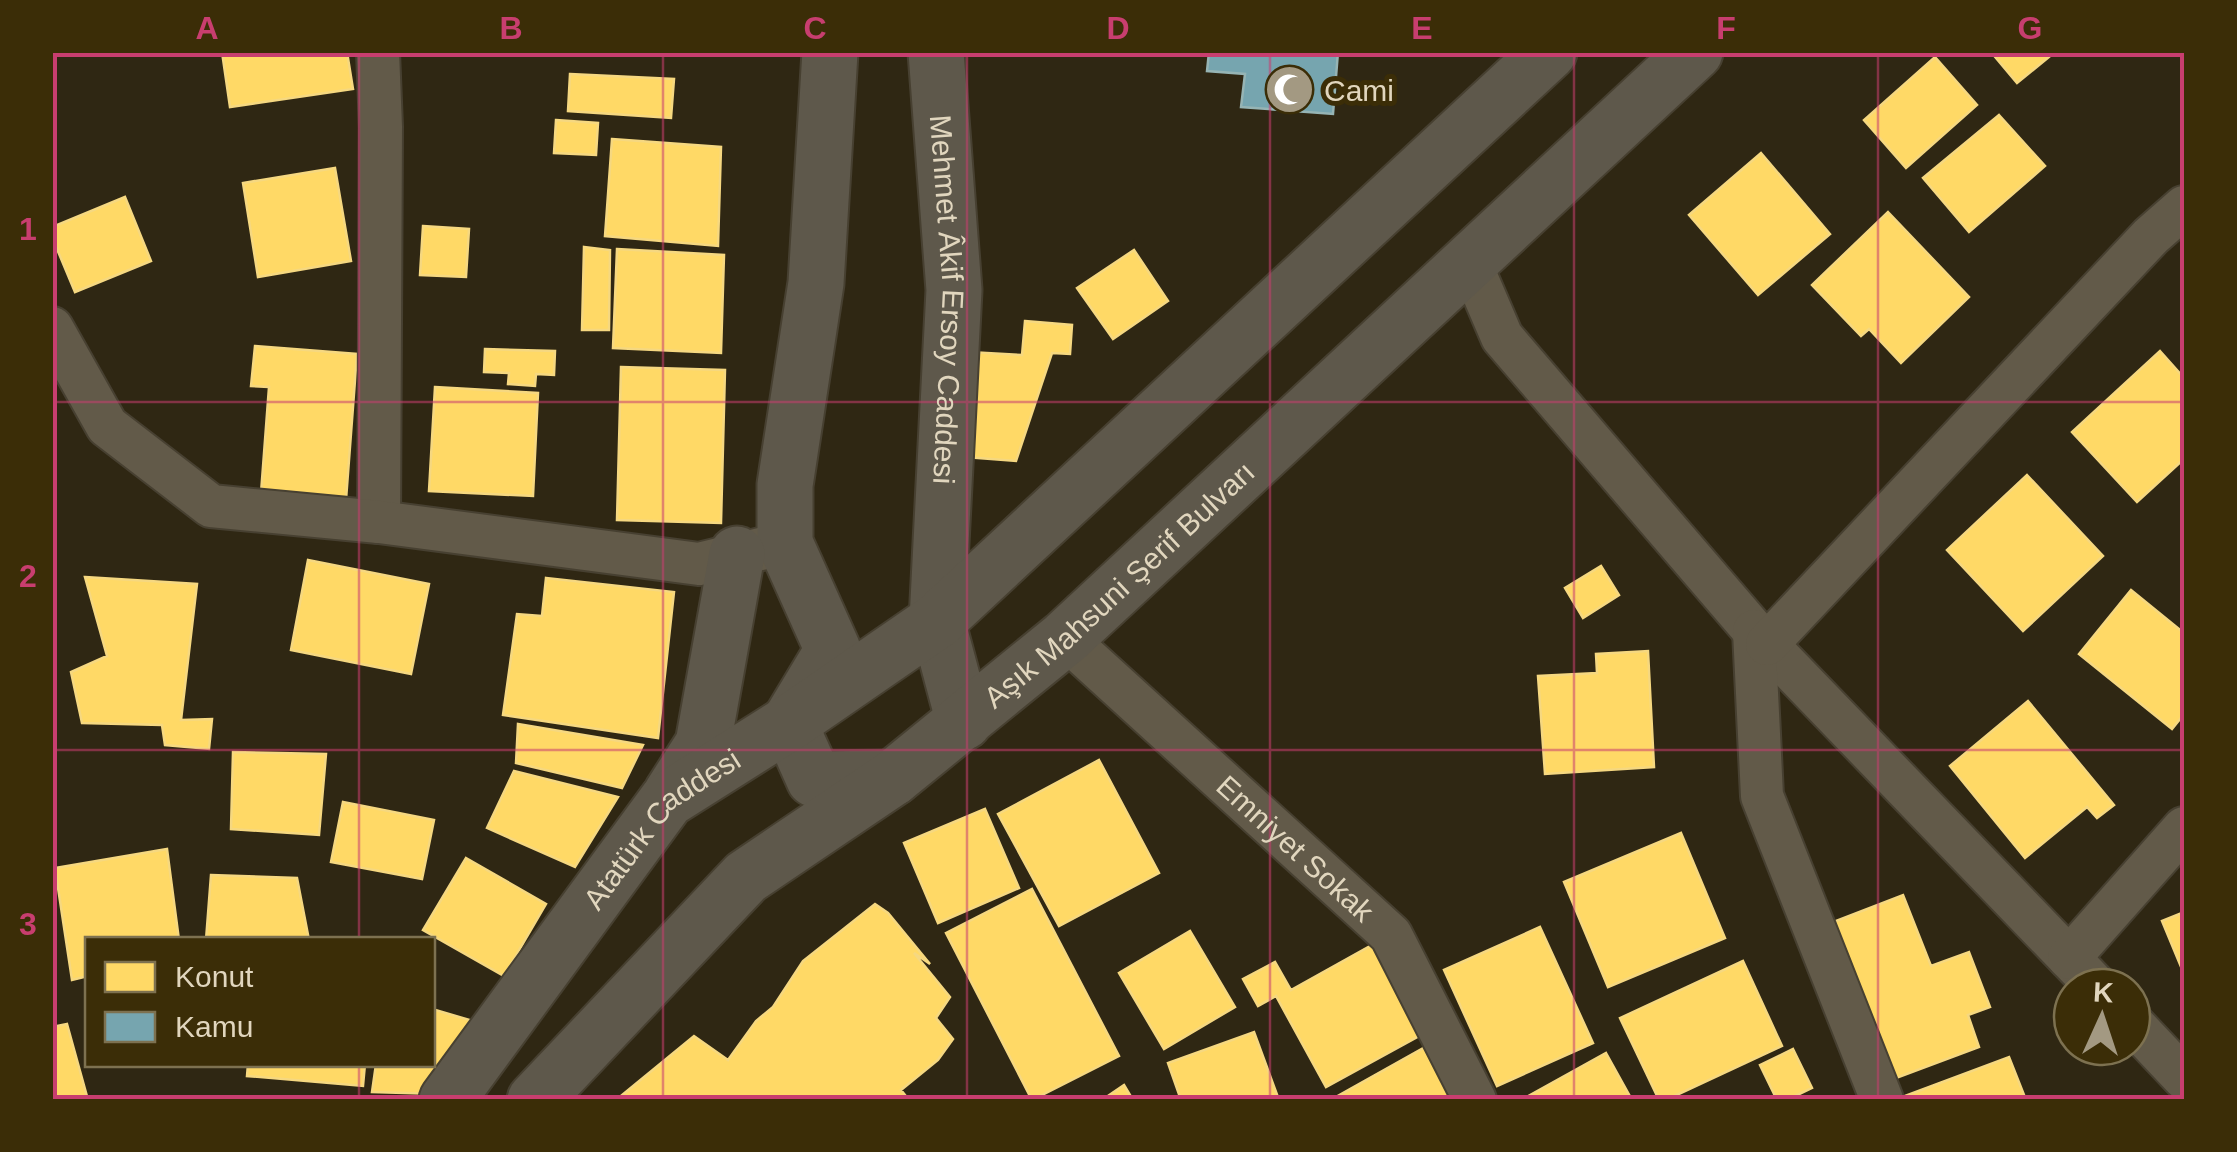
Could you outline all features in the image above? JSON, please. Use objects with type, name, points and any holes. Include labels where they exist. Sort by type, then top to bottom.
[{"type":"main road","points":[[668,800],[703,744],[761,549],[785,485],[816,282],[830,52]]},
{"type":"main road","name":"Mehmet Âkif Ersoy Caddesi","points":[[936,52],[954,290],[936,621],[964,722]]},
{"type":"main road","points":[[936,621],[1550,52]]},
{"type":"main road","name":"Aşık Mahsuni Şerif Bulvarı","points":[[535,1100],[746,877],[893,778],[1065,638],[1695,52]]},
{"type":"main road","points":[[761,549],[833,650],[789,723],[814,780],[893,778]]},
{"type":"main road","name":"Atatürk Caddesi","points":[[447,1100],[668,800],[789,723],[936,621]]},
{"type":"street","points":[[378,52],[379,522]]},
{"type":"street","points":[[1882,1100],[1762,796],[1761,637],[2151,236],[2184,207]]},
{"type":"street","points":[[1469,260],[1502,336],[1761,637],[2078,967]]},
{"type":"street","points":[[52,328],[107,426],[211,506],[379,522],[699,564],[761,549]]},
{"type":"street","name":"Emniyet Sokak","points":[[1065,638],[1391,935],[1474,1100]]},
{"type":"street","points":[[2087,967],[2184,828]]},
{"type":"street","points":[[2152,1044],[2184,1078]]},
{"type":"building: Konut","points":[[222,52],[347,52],[353,89],[230,107]]},
{"type":"building: Konut","points":[[1991,52],[2055,52],[2017,83]]},
{"type":"building: Konut","points":[[1935,57],[1977,105],[1906,168],[1864,120]]},
{"type":"building: Konut","points":[[570,74],[674,79],[671,118],[568,111]]},
{"type":"building: Konut","points":[[1999,115],[2045,166],[1969,232],[1923,178]]},
{"type":"building: Konut","points":[[556,120],[598,123],[596,155],[554,153]]},
{"type":"building: Konut","points":[[612,139],[721,147],[718,246],[605,236]]},
{"type":"building: Konut","points":[[1761,153],[1830,234],[1758,295],[1689,215]]},
{"type":"building: Konut","points":[[335,168],[351,261],[258,277],[243,183]]},
{"type":"building: Konut","points":[[125,197],[151,261],[75,292],[52,237],[52,227]]},
{"type":"building: Konut","points":[[1888,212],[1969,297],[1901,363],[1869,329],[1861,336],[1812,285]]},
{"type":"building: Konut","points":[[423,226],[469,229],[466,277],[420,275]]},
{"type":"building: Konut","points":[[584,247],[610,250],[609,330],[582,330]]},
{"type":"building: Konut","points":[[617,249],[724,255],[721,353],[613,348]]},
{"type":"building: Konut","points":[[1134,250],[1168,301],[1113,339],[1077,288]]},
{"type":"building: Konut","points":[[1025,321],[1072,325],[1070,354],[1052,353],[1016,461],[953,456],[970,352],[1022,355]]},
{"type":"building: Konut","points":[[255,346],[357,354],[346,500],[261,493],[269,387],[251,386]]},
{"type":"building: Konut","points":[[485,349],[555,351],[554,375],[536,374],[535,386],[508,384],[509,373],[484,372]]},
{"type":"building: Konut","points":[[2160,351],[2184,378],[2184,459],[2137,502],[2072,432]]},
{"type":"building: Konut","points":[[621,367],[725,370],[721,523],[617,520]]},
{"type":"building: Konut","points":[[435,387],[538,393],[533,496],[429,491]]},
{"type":"building: Konut","points":[[2027,475],[2103,556],[2023,631],[1947,550]]},
{"type":"building: Konut","points":[[308,560],[429,584],[411,674],[291,650]]},
{"type":"building: Konut","points":[[1601,566],[1619,595],[1583,618],[1565,588]]},
{"type":"building: Konut","points":[[85,577],[197,584],[181,720],[212,719],[209,749],[165,745],[162,725],[82,723],[71,672],[107,656]]},
{"type":"building: Konut","points":[[546,578],[674,592],[658,738],[503,715],[517,614],[542,616]]},
{"type":"building: Konut","points":[[2131,590],[2184,633],[2184,714],[2172,729],[2079,654]]},
{"type":"building: Konut","points":[[1648,651],[1654,767],[1545,774],[1538,676],[1597,673],[1596,654]]},
{"type":"building: Konut","points":[[2028,701],[2114,805],[2097,818],[2087,807],[2025,858],[1950,766]]},
{"type":"building: Konut","points":[[518,724],[643,745],[622,788],[516,763]]},
{"type":"building: Konut","points":[[233,752],[326,754],[319,835],[231,829]]},
{"type":"building: Konut","points":[[1099,760],[1159,873],[1059,926],[998,814]]},
{"type":"building: Konut","points":[[514,771],[618,797],[575,867],[487,828]]},
{"type":"building: Konut","points":[[343,802],[434,820],[422,879],[331,862]]},
{"type":"building: Konut","points":[[985,809],[1019,888],[938,923],[904,843]]},
{"type":"building: Konut","points":[[1681,833],[1725,938],[1608,987],[1564,882]]},
{"type":"building: Konut","points":[[167,849],[179,937],[85,937],[85,977],[72,980],[55,868]]},
{"type":"building: Konut","points":[[466,858],[546,904],[504,976],[423,930]]},
{"type":"building: Konut","points":[[211,875],[297,878],[308,937],[206,937]]},
{"type":"building: Konut","points":[[1032,889],[1119,1056],[1032,1100],[946,933]]},
{"type":"building: Konut","points":[[1903,895],[1931,966],[1969,952],[1990,1007],[1968,1015],[1979,1047],[1883,1083],[1823,926]]},
{"type":"building: Konut","points":[[875,904],[888,913],[930,964],[914,953],[950,997],[936,1018],[953,1039],[938,1060],[901,1090],[909,1100],[616,1100],[694,1036],[728,1060],[756,1021],[773,1007],[803,961]]},
{"type":"building: Konut","points":[[2184,912],[2184,974],[2162,921]]},
{"type":"building: Konut","points":[[1540,927],[1593,1043],[1497,1086],[1444,970]]},
{"type":"building: Konut","points":[[1190,931],[1235,1007],[1164,1049],[1119,973]]},
{"type":"building: Konut","points":[[1372,945],[1421,1035],[1326,1087],[1276,996],[1258,1006],[1243,979],[1275,962],[1291,990]]},
{"type":"building: Konut","points":[[1743,961],[1782,1046],[1659,1100],[1620,1018]]},
{"type":"building: Konut","points":[[435,1010],[490,1026],[438,1094],[372,1092],[376,1067],[435,1067]]},
{"type":"building: Konut","points":[[67,1024],[88,1100],[52,1100],[52,1027]]},
{"type":"building: Konut","points":[[1254,1032],[1279,1100],[1181,1100],[1168,1063]]},
{"type":"building: Konut","points":[[1427,1046],[1456,1100],[1336,1097]]},
{"type":"building: Konut","points":[[1793,1049],[1812,1088],[1787,1100],[1777,1100],[1760,1065]]},
{"type":"building: Konut","points":[[1606,1053],[1632,1100],[1521,1100]]},
{"type":"building: Konut","points":[[2009,1057],[2026,1100],[1897,1099]]},
{"type":"building: Konut","points":[[248,1067],[365,1067],[363,1086],[247,1076]]},
{"type":"building: Konut","points":[[1124,1085],[1133,1100],[1102,1100]]},
{"type":"building: Kamu","name":"Cami","points":[[1209,52],[1338,52],[1333,114],[1241,107],[1245,74],[1207,71]]},
{"type":"place","name":"Cami","points":[[1289,90]]}]
